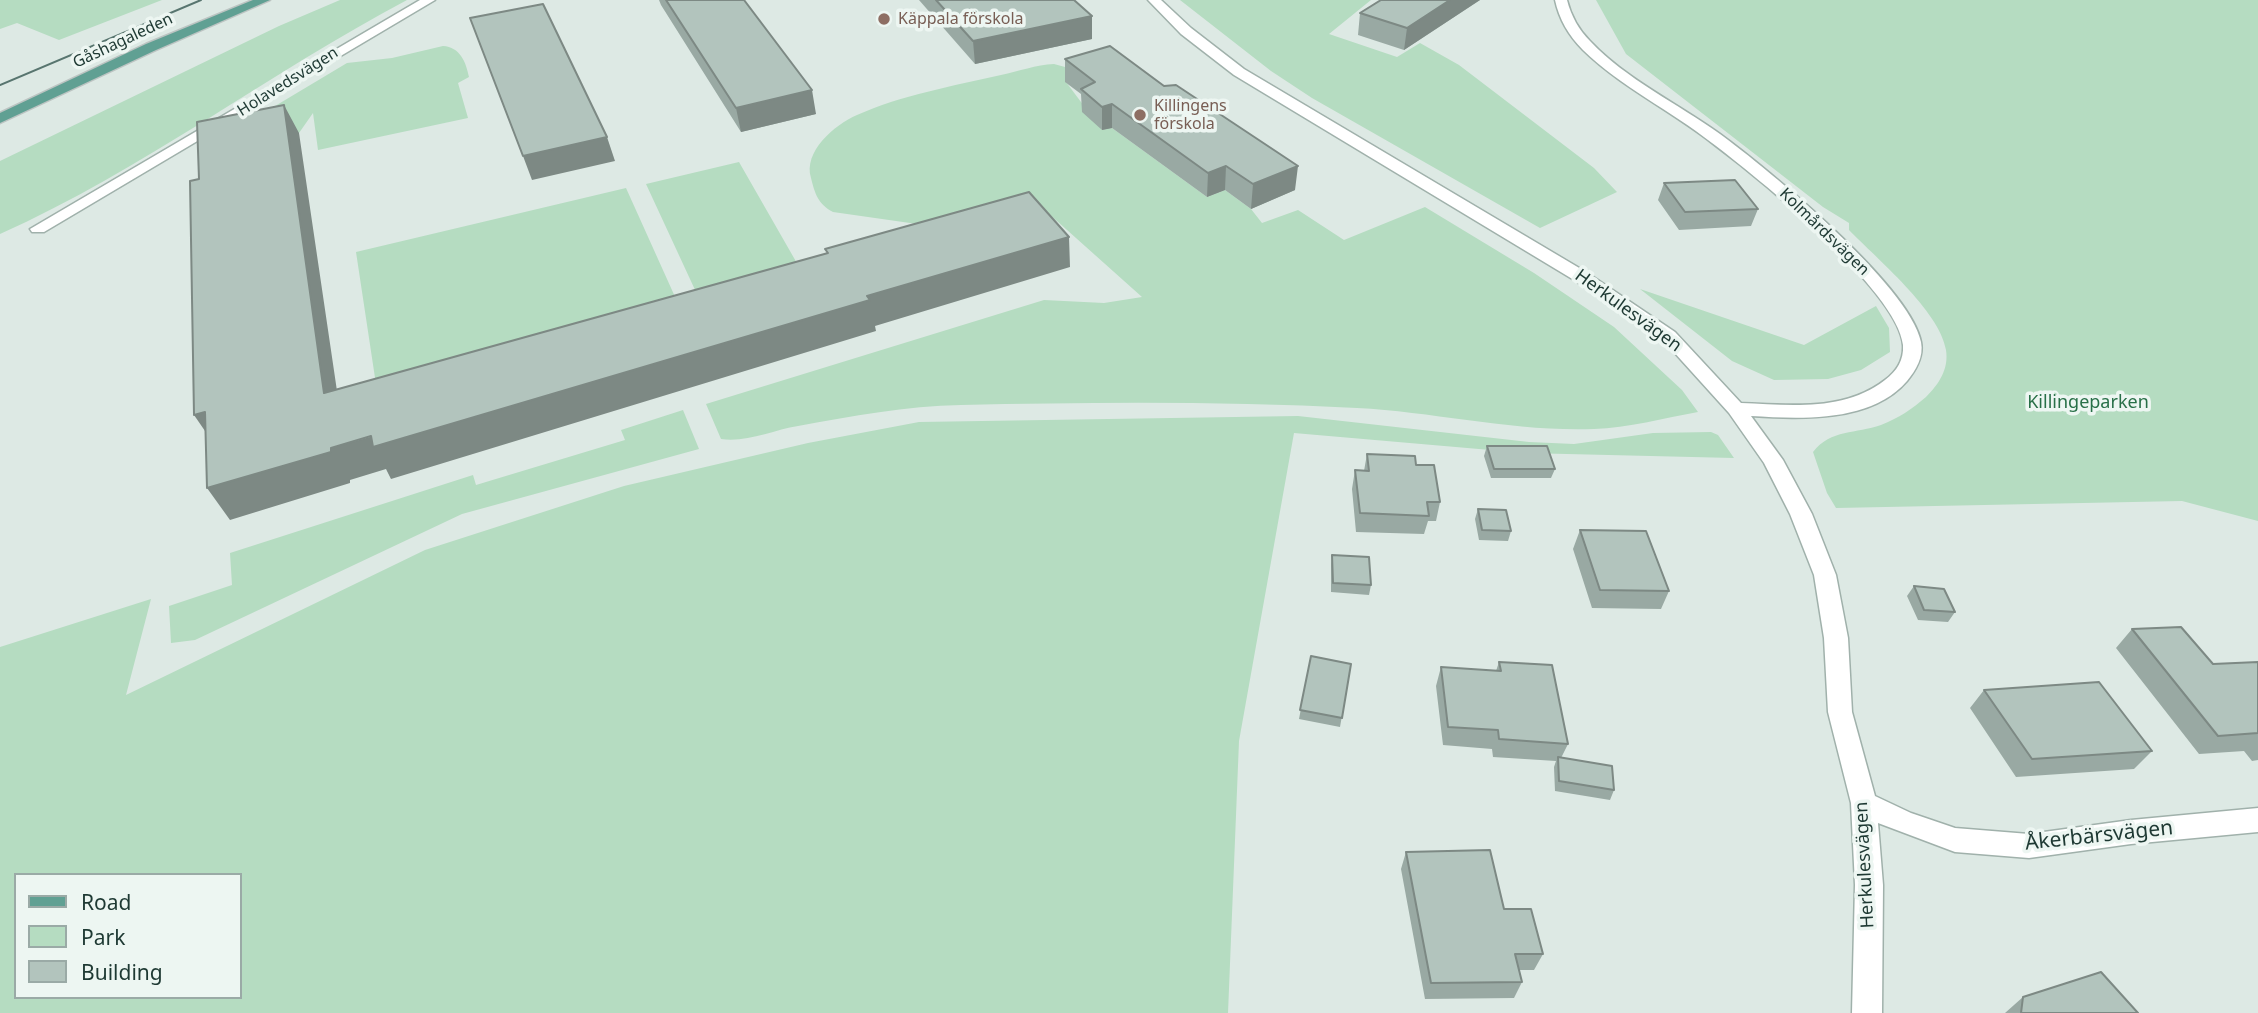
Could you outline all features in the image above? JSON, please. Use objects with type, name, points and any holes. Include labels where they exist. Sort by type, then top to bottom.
[{"type":"main road","name":"Gåshagaleden","points":[[0,119],[151,47],[264,0]]},
{"type":"street","name":"Holavedsvägen","points":[[38,229],[429,0]]},
{"type":"street","name":"Herkulesvägen","points":[[1154,0],[1186,31],[1239,72],[1580,276],[1669,336],[1736,409],[1773,460],[1801,514],[1825,575],[1836,638],[1840,712],[1864,803],[1869,885],[1867,1013]]},
{"type":"street","name":"Kolmårdsvägen","points":[[1561,0],[1572,26],[1590,49],[1714,136],[1791,199],[1870,276],[1908,328],[1913,344],[1909,368],[1894,384],[1860,401],[1834,409],[1804,412],[1736,409]]},
{"type":"street","name":"Åkerbärsvägen","points":[[1864,803],[1903,822],[1955,840],[2029,846],[2131,832],[2258,820]]},
{"type":"green space","points":[[0,0],[162,0],[59,40],[17,23],[0,29]]},
{"type":"green space","points":[[340,0],[407,0],[305,58],[105,181],[0,234],[0,161],[279,26]]},
{"type":"green space","points":[[1180,0],[1371,0],[1329,34],[1397,57],[1420,43],[1459,65],[1594,168],[1617,192],[1540,228],[1312,98],[1271,71]]},
{"type":"green space","name":"Killingeparken","points":[[1596,0],[2258,0],[2258,521],[2182,501],[1836,508],[1827,493],[1813,452],[1828,439],[1872,428],[1894,419],[1926,397],[1939,381],[1946,364],[1946,350],[1941,335],[1920,302],[1849,230],[1849,223],[1823,207],[1626,54]]},
{"type":"green space","points":[[443,46],[458,52],[466,66],[469,77],[458,83],[468,118],[318,150],[313,113],[299,133],[228,138],[240,127],[347,63],[392,58]]},
{"type":"green space","points":[[1054,64],[1065,67],[1066,82],[1102,130],[1112,128],[1207,197],[1225,190],[1251,209],[1262,223],[1298,210],[1344,240],[1425,207],[1534,273],[1614,327],[1682,390],[1698,412],[1620,427],[1564,429],[1505,425],[1387,410],[1258,404],[961,405],[879,412],[798,426],[750,438],[721,439],[706,404],[1044,300],[1104,303],[1142,297],[1048,213],[1039,210],[938,227],[833,212],[824,206],[816,194],[810,168],[816,149],[830,132],[848,120],[910,96]]},
{"type":"green space","points":[[739,162],[798,265],[696,292],[646,184]]},
{"type":"green space","points":[[626,188],[676,299],[377,391],[356,252]]},
{"type":"green space","points":[[1640,289],[1804,345],[1876,306],[1889,328],[1890,352],[1861,370],[1828,379],[1774,380],[1732,361]]},
{"type":"green space","points":[[683,410],[699,449],[462,514],[195,640],[171,643],[169,606],[232,585],[230,553],[473,475],[476,485],[625,440],[621,430]]},
{"type":"green space","points":[[1298,416],[1529,442],[1574,444],[1653,433],[1711,432],[1718,435],[1734,458],[1525,453],[1294,433],[1239,741],[1228,1013],[0,1013],[0,647],[151,599],[126,695],[425,550],[624,486],[808,443],[919,422]]},
{"type":"building","points":[[666,0],[744,0],[812,90],[736,108]]},
{"type":"building","points":[[936,0],[1074,0],[1092,16],[973,41]]},
{"type":"building","points":[[1381,0],[1450,0],[1407,28],[1360,13]]},
{"type":"building","points":[[543,4],[607,137],[523,156],[470,18]]},
{"type":"building","points":[[1110,46],[1164,86],[1176,85],[1298,166],[1253,184],[1226,166],[1208,173],[1112,104],[1102,107],[1081,89],[1095,82],[1065,59]]},
{"type":"building","points":[[284,105],[324,393],[828,253],[825,249],[1029,192],[1069,237],[867,296],[870,300],[373,447],[371,436],[331,448],[331,452],[207,488],[205,412],[194,415],[190,181],[199,179],[197,122]]},
{"type":"building","points":[[1735,180],[1758,209],[1685,212],[1664,183]]},
{"type":"building","points":[[1487,446],[1547,446],[1555,469],[1494,469]]},
{"type":"building","points":[[1367,454],[1415,456],[1416,465],[1434,465],[1440,502],[1427,502],[1429,516],[1360,513],[1355,470],[1369,471]]},
{"type":"building","points":[[1478,509],[1506,510],[1511,531],[1482,530]]},
{"type":"building","points":[[1580,530],[1646,531],[1669,591],[1600,590]]},
{"type":"building","points":[[1332,555],[1369,557],[1371,585],[1333,583]]},
{"type":"building","points":[[1914,586],[1944,589],[1955,612],[1924,610]]},
{"type":"building","points":[[2181,627],[2213,664],[2258,662],[2258,733],[2218,736],[2132,629]]},
{"type":"building","points":[[1311,656],[1351,664],[1342,718],[1300,710]]},
{"type":"building","points":[[1499,662],[1552,665],[1568,744],[1499,739],[1498,730],[1448,727],[1441,667],[1501,671]]},
{"type":"building","points":[[2099,682],[2152,751],[2032,759],[1984,690]]},
{"type":"building","points":[[1558,757],[1612,766],[1614,790],[1559,781]]},
{"type":"building","points":[[1490,850],[1504,909],[1531,909],[1543,954],[1515,954],[1522,982],[1431,983],[1406,852]]},
{"type":"building","points":[[2101,972],[2138,1013],[2021,1013],[2023,997]]},
{"type":"tram line","points":[[0,85],[201,0]]},
{"type":"place","name":"Käppala förskola","points":[[884,19]]},
{"type":"place","name":"Killingens förskola","points":[[1140,115]]}]
